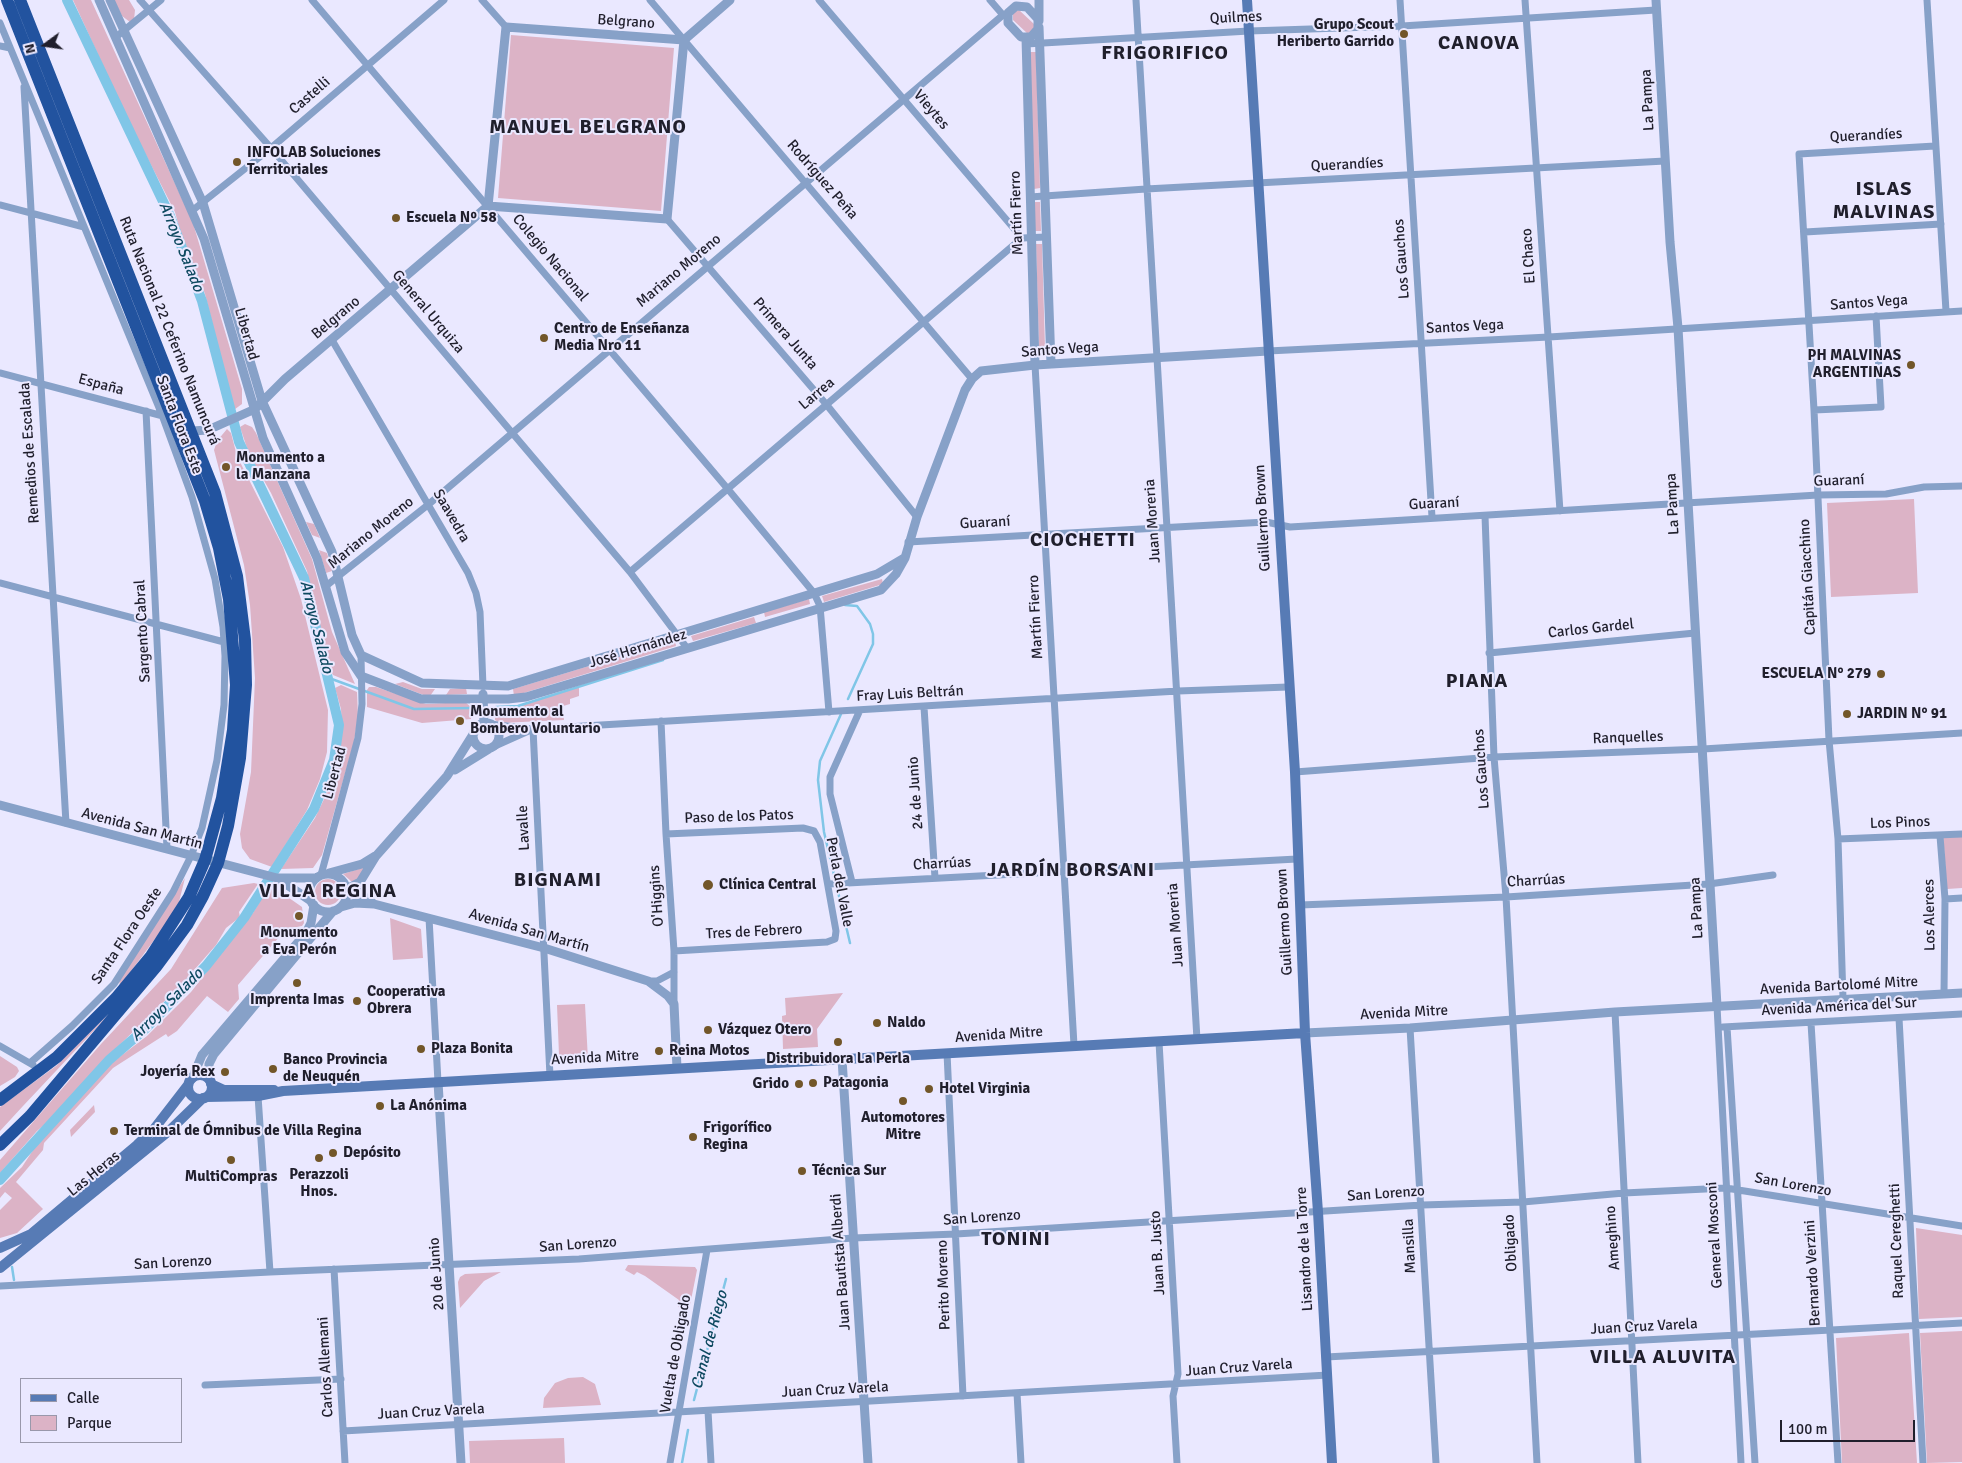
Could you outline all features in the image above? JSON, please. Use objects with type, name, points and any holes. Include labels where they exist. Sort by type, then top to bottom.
[{"type":"highway","name":"Ruta Nacional 22 Ceferino Namuncurá","points":[[0,1145],[30,1116],[167,953],[195,911],[211,861],[230,746],[235,692],[234,648],[229,600],[219,548],[205,501],[7,0]]},
{"type":"highway","name":"Ruta Nacional 22 Ceferino Namuncurá","points":[[0,1100],[41,1071],[100,1015],[146,962],[183,908],[211,861],[228,826],[242,741],[246,684],[245,640],[238,583],[227,533],[192,432],[20,0]]},
{"type":"main road","name":"Guillermo Brown","points":[[1247,0],[1294,772],[1305,1034]]},
{"type":"main road","name":"Avenida Mitre","points":[[204,1098],[258,1096],[283,1091],[677,1068],[1074,1045],[1305,1034]]},
{"type":"main road","name":"Lisandro de la Torre","points":[[1305,1034],[1318,1212],[1332,1463]]},
{"type":"main road","points":[[199,1075],[210,1082],[210,1091],[204,1098],[192,1096],[190,1082],[199,1075]]},
{"type":"main road","name":"Las Heras","points":[[0,1248],[31,1234],[137,1145],[159,1123],[190,1082]]},
{"type":"main road","name":"Avenida Mitre","points":[[210,1082],[224,1090],[258,1088],[283,1091]]},
{"type":"main road","name":"Las Heras","points":[[0,1268],[170,1130],[204,1098]]},
{"type":"street","name":"Libertad","points":[[99,0],[193,210],[204,239],[263,438],[317,558],[341,644],[362,680]]},
{"type":"street","name":"Libertad","points":[[110,0],[203,204],[262,400],[332,552],[352,635],[361,655],[362,696],[356,748],[321,876]]},
{"type":"street","name":"General Urquiza","points":[[140,0],[150,9],[271,148],[392,290],[630,572],[687,648]]},
{"type":"street","points":[[116,37],[161,0]]},
{"type":"street","name":"Colegio Nacional","points":[[312,0],[608,350],[728,488],[814,593],[820,606],[829,712]]},
{"type":"street","name":"Castelli","points":[[193,210],[203,204],[271,148],[444,0]]},
{"type":"street","points":[[482,0],[506,27],[488,206],[667,219],[684,40],[730,0]]},
{"type":"street","name":"Rodríguez Peña","points":[[650,0],[972,379]]},
{"type":"street","name":"Vieytes","points":[[819,0],[903,99],[1026,238]]},
{"type":"street","points":[[990,0],[1005,15],[1011,28],[1019,36],[1026,41],[1036,34],[1039,24],[1026,7],[1019,3],[1005,15]]},
{"type":"street","name":"Martín Fierro","points":[[1039,0],[1051,364]]},
{"type":"street","name":"Juan Moreria","points":[[1136,0],[1197,1039]]},
{"type":"street","name":"Los Gauchos","points":[[1400,0],[1432,517]]},
{"type":"street","name":"El Chaco","points":[[1525,0],[1560,510]]},
{"type":"street","points":[[1927,0],[1946,311]]},
{"type":"street","name":"Quilmes","points":[[1026,41],[1040,43],[1249,31],[1402,26],[1526,18],[1656,5]]},
{"type":"street","name":"La Pampa","points":[[1656,5],[1665,162],[1678,328],[1717,1006]]},
{"type":"street","name":"Mariano Moreno","points":[[326,586],[339,578],[428,504],[707,265],[1005,15]]},
{"type":"street","name":"Santa Flora Este","points":[[0,23],[162,416],[192,497],[208,546],[216,580],[224,642],[224,698],[217,760],[206,814],[191,856]]},
{"type":"street","name":"Belgrano","points":[[506,27],[684,40]]},
{"type":"street","name":"Martín Fierro","points":[[1026,41],[1030,197],[1026,238],[1074,1045]]},
{"type":"street","points":[[0,46],[10,48]]},
{"type":"street","name":"Remedios de Escalada","points":[[24,81],[39,383],[66,822]]},
{"type":"street","name":"Querandíes","points":[[1799,154],[1935,146]]},
{"type":"street","name":"Capitán Giacchino","points":[[1799,154],[1805,232],[1830,740],[1838,839],[1843,999]]},
{"type":"street","name":"Querandíes","points":[[1030,197],[1146,189],[1665,162]]},
{"type":"street","points":[[0,205],[84,227]]},
{"type":"street","name":"Belgrano","points":[[192,432],[208,430],[255,409],[262,400],[488,206]]},
{"type":"street","name":"Primera Junta","points":[[667,219],[826,404],[917,517]]},
{"type":"street","points":[[1805,232],[1941,224]]},
{"type":"street","points":[[1026,238],[1046,236]]},
{"type":"street","name":"Larrea","points":[[630,572],[826,404],[1026,238]]},
{"type":"street","name":"Santos Vega","points":[[972,379],[981,371],[1035,365],[1549,337],[1962,311]]},
{"type":"street","points":[[1814,410],[1881,407],[1876,316]]},
{"type":"street","name":"Saavedra","points":[[332,340],[468,573],[476,593],[480,612],[483,698],[487,724]]},
{"type":"street","name":"España","points":[[0,373],[146,411],[162,416],[192,432]]},
{"type":"street","name":"José Hernández","points":[[362,680],[421,699],[508,699],[526,697],[820,606],[881,590],[896,574],[905,558],[908,542],[917,517],[966,390],[972,379]]},
{"type":"street","name":"Sargento Cabral","points":[[146,411],[167,850]]},
{"type":"street","name":"Guaraní","points":[[908,542],[1266,522],[1290,527],[1818,495],[1886,494],[1924,488],[1962,486]]},
{"type":"street","name":"Los Gauchos","points":[[1484,516],[1494,757],[1506,896],[1512,1021]]},
{"type":"street","name":"José Hernández","points":[[361,655],[422,683],[508,686],[878,574],[905,558]]},
{"type":"street","points":[[0,583],[224,642]]},
{"type":"street","points":[[758,610],[763,625]]},
{"type":"street","name":"Carlos Gardel","points":[[1489,653],[1695,633]]},
{"type":"street","name":"Fray Luis Beltrán","points":[[487,724],[533,729],[1054,700],[1178,691],[1288,687]]},
{"type":"street","name":"24 de Junio","points":[[924,707],[935,878]]},
{"type":"street","name":"Perla del Valle","points":[[848,883],[830,794],[830,778],[860,710]]},
{"type":"street","name":"O'Higgins","points":[[662,721],[666,834],[674,951],[677,1068]]},
{"type":"street","points":[[487,724],[499,734],[492,747],[477,745],[474,733],[478,727],[487,724]]},
{"type":"street","name":"Fray Luis Beltrán","points":[[447,776],[492,747],[533,729]]},
{"type":"street","name":"Lavalle","points":[[533,729],[550,1076]]},
{"type":"street","name":"Fray Luis Beltrán","points":[[347,890],[360,882],[376,856],[447,776],[474,733]]},
{"type":"street","name":"Ranquelles","points":[[1294,772],[1494,757],[1703,749],[1962,733]]},
{"type":"street","name":"Avenida San Martín","points":[[0,805],[276,878],[313,903]]},
{"type":"street","name":"Paso de los Patos","points":[[666,834],[802,828],[814,832]]},
{"type":"street","name":"Perla del Valle","points":[[814,832],[820,842],[836,931],[835,939]]},
{"type":"street","name":"Los Pinos","points":[[1838,839],[1962,834]]},
{"type":"street","name":"Los Alerces","points":[[1940,836],[1945,899],[1944,994]]},
{"type":"street","name":"Santa Flora Oeste","points":[[30,1063],[72,1026],[114,984],[173,892],[191,856]]},
{"type":"street","name":"Fray Luis Beltrán","points":[[321,876],[362,864],[376,856]]},
{"type":"street","name":"Charrúas","points":[[828,884],[1297,859]]},
{"type":"street","name":"Charrúas","points":[[1300,906],[1709,884],[1773,874]]},
{"type":"street","points":[[210,1082],[209,1064],[214,1054],[337,909],[346,898],[347,890],[340,878],[321,876],[309,889],[313,903],[323,911],[337,909]]},
{"type":"street","name":"Avenida San Martín","points":[[276,878],[321,876]]},
{"type":"street","name":"Avenida San Martín","points":[[347,890],[357,891],[374,904]]},
{"type":"street","points":[[1945,899],[1962,898]]},
{"type":"street","name":"Las Heras","points":[[190,1082],[202,1055],[306,933],[311,924],[313,903]]},
{"type":"street","name":"Avenida San Martín","points":[[337,909],[355,903],[374,904],[544,948],[648,980],[668,996],[674,1004]]},
{"type":"street","points":[[429,918],[438,1082]]},
{"type":"street","name":"Tres de Febrero","points":[[674,951],[827,942],[835,939]]},
{"type":"street","points":[[648,980],[657,980],[674,972]]},
{"type":"street","name":"Avenida Bartolomé Mitre","points":[[1717,1006],[1962,993]]},
{"type":"street","name":"Avenida Mitre","points":[[1305,1034],[1717,1006]]},
{"type":"street","name":"General Mosconi","points":[[1717,1006],[1740,1463]]},
{"type":"street","name":"Ameghino","points":[[1615,1012],[1638,1463]]},
{"type":"street","name":"Avenida América del Sur","points":[[1717,1027],[1727,1028],[1962,1014]]},
{"type":"street","name":"Raquel Cereghetti","points":[[1899,1018],[1911,1218],[1914,1326],[1923,1463]]},
{"type":"street","name":"Obligado","points":[[1512,1021],[1537,1463]]},
{"type":"street","name":"Bernardo Verzini","points":[[1812,1022],[1838,1463]]},
{"type":"street","name":"Mansilla","points":[[1410,1028],[1436,1463]]},
{"type":"street","name":"General Mosconi","points":[[1727,1028],[1755,1463]]},
{"type":"street","name":"Juan B. Justo","points":[[1159,1042],[1178,1374],[1173,1396],[1177,1463]]},
{"type":"street","points":[[0,1046],[41,1071]]},
{"type":"street","name":"Perito Moreno","points":[[947,1053],[963,1396]]},
{"type":"street","name":"Juan Bautista Alberdi","points":[[842,1059],[868,1463]]},
{"type":"street","name":"20 de Junio","points":[[438,1082],[461,1463]]},
{"type":"street","points":[[258,1096],[270,1272]]},
{"type":"street","name":"San Lorenzo","points":[[0,1286],[450,1265],[707,1250],[853,1238],[956,1234],[1170,1219],[1422,1205],[1523,1202],[1624,1193],[1726,1188],[1962,1226]]},
{"type":"street","name":"Vuelta de Obligado","points":[[670,1463],[707,1250]]},
{"type":"street","name":"Carlos Allemani","points":[[334,1269],[346,1463]]},
{"type":"street","name":"Juan Cruz Varela","points":[[1326,1357],[1962,1324]]},
{"type":"street","name":"Juan Cruz Varela","points":[[343,1430],[1176,1386],[1328,1375]]},
{"type":"street","points":[[205,1385],[340,1378]]},
{"type":"street","points":[[1017,1393],[1022,1463]]},
{"type":"street","points":[[708,1410],[711,1463]]},
{"type":"green space","points":[[73,0],[91,0],[193,223],[242,389],[242,404],[231,412],[228,386],[205,294],[175,212],[128,120]]},
{"type":"green space","points":[[114,0],[129,0],[135,10],[134,20],[130,22],[122,16]]},
{"type":"green space","points":[[1019,10],[1034,24],[1034,30],[1028,34],[1013,20],[1013,12]]},
{"type":"green space","points":[[511,35],[674,48],[661,211],[498,198]]},
{"type":"green space","points":[[1030,52],[1036,52],[1040,188],[1034,189]]},
{"type":"green space","points":[[1034,202],[1040,202],[1041,231],[1035,231]]},
{"type":"green space","points":[[1036,244],[1042,244],[1045,348],[1039,348]]},
{"type":"green space","points":[[245,424],[252,427],[256,433],[312,559],[332,632],[355,684],[333,675],[327,663],[307,571],[271,493],[249,454],[240,427]]},
{"type":"green space","points":[[227,429],[231,433],[237,456],[283,547],[301,599],[328,710],[327,752],[320,779],[307,810],[272,867],[250,859],[242,848],[240,834],[251,772],[255,678],[250,605],[244,565],[214,450],[217,441]]},
{"type":"green space","points":[[1914,499],[1918,593],[1831,597],[1827,503]]},
{"type":"green space","points":[[306,522],[314,524],[320,538],[312,535]]},
{"type":"green space","points":[[319,550],[327,553],[332,571],[326,573]]},
{"type":"green space","points":[[882,579],[883,584],[824,602],[822,596]]},
{"type":"green space","points":[[809,599],[810,604],[765,617],[764,612]]},
{"type":"green space","points":[[754,617],[756,623],[693,641],[691,636]]},
{"type":"green space","points":[[675,640],[676,646],[514,696],[513,689]]},
{"type":"green space","points":[[403,682],[422,689],[435,689],[430,696],[426,696],[395,684]]},
{"type":"green space","points":[[341,685],[357,692],[358,716],[354,742],[322,855],[313,868],[281,869],[315,818],[325,797],[338,753],[342,730],[341,709],[335,688]]},
{"type":"green space","points":[[369,687],[376,687],[426,704],[465,702],[471,707],[471,719],[422,723],[367,707],[367,690]]},
{"type":"green space","points":[[579,687],[579,696],[570,699],[570,704],[563,706],[564,720],[500,723],[495,720],[495,710],[500,706],[520,705]]},
{"type":"green space","points":[[466,688],[467,694],[446,695],[450,689]]},
{"type":"green space","points":[[1962,834],[1962,888],[1947,889],[1943,835]]},
{"type":"green space","points":[[365,867],[357,880],[352,882],[343,874]]},
{"type":"green space","points":[[185,878],[179,902],[166,924],[120,986],[119,980]]},
{"type":"green space","points":[[328,879],[337,883],[341,892],[337,901],[328,905],[319,901],[315,892],[319,883]]},
{"type":"green space","points":[[258,884],[239,912],[240,917],[226,928],[216,945],[181,985],[100,1064],[59,1112],[37,1131],[0,1173],[0,1160],[101,1044],[171,969],[222,888]]},
{"type":"green space","points":[[268,888],[282,893],[302,907],[304,923],[302,926],[286,929],[238,985],[239,999],[228,1012],[207,996],[177,1031],[168,1037],[166,1034],[113,1068],[44,1143],[43,1150],[16,1182],[43,1209],[17,1233],[0,1238],[0,1210],[12,1198],[5,1192],[0,1198],[0,1188],[22,1167],[39,1141],[109,1065],[147,1036],[191,992],[253,913]]},
{"type":"green space","points":[[390,918],[421,929],[423,958],[393,960]]},
{"type":"green space","points":[[843,993],[817,1029],[818,1047],[783,1049],[782,1016],[786,1015],[785,998]]},
{"type":"green space","points":[[119,1004],[0,1131],[0,1107],[56,1066]]},
{"type":"green space","points":[[585,1004],[588,1060],[566,1061],[559,1055],[557,1005]]},
{"type":"green space","points":[[0,1056],[17,1067],[19,1071],[15,1077],[0,1086]]},
{"type":"green space","points":[[94,1105],[95,1112],[71,1137],[70,1130]]},
{"type":"green space","points":[[1916,1228],[1962,1235],[1962,1317],[1919,1319]]},
{"type":"green space","points":[[628,1265],[695,1267],[697,1270],[688,1315],[685,1315],[677,1305],[679,1300],[645,1276],[637,1272],[634,1275],[625,1270]]},
{"type":"green space","points":[[501,1272],[484,1281],[460,1308],[458,1282],[460,1277],[465,1274]]},
{"type":"green space","points":[[1962,1331],[1962,1462],[1927,1463],[1920,1333]]},
{"type":"green space","points":[[1909,1333],[1917,1463],[1842,1463],[1836,1338]]},
{"type":"green space","points":[[583,1377],[595,1384],[601,1405],[543,1408],[544,1398],[555,1383],[568,1378]]},
{"type":"green space","points":[[564,1438],[565,1463],[470,1463],[469,1441]]},
{"type":"waterway","name":"Arroyo Salado","points":[[0,1180],[109,1060],[145,1029],[206,966],[244,918],[314,809],[334,760],[339,725],[304,578],[239,442],[202,301],[170,216],[67,0]]},
{"type":"waterway","points":[[845,605],[857,606],[870,624],[873,634],[873,644],[848,699]]},
{"type":"waterway","points":[[496,707],[518,706],[663,660]]},
{"type":"waterway","points":[[329,678],[414,709],[472,708]]},
{"type":"waterway","points":[[841,714],[820,761],[818,780],[824,832],[850,943]]},
{"type":"waterway","points":[[12,1267],[14,1280]]},
{"type":"waterway","name":"Canal de Riego","points":[[694,1400],[726,1279]]},
{"type":"waterway","name":"Canal de Riego","points":[[682,1463],[688,1430]]},
{"type":"place","name":"Grupo Scout Heriberto Garrido","points":[[1404,34]]},
{"type":"place","name":"INFOLAB Soluciones Territoriales","points":[[237,162]]},
{"type":"place","name":"Escuela Nº 58","points":[[396,218]]},
{"type":"place","name":"Centro de Enseñanza Media Nro 11","points":[[544,338]]},
{"type":"place","name":"PH MALVINAS ARGENTINAS","points":[[1911,365]]},
{"type":"place","name":"Monumento a la Manzana","points":[[226,467]]},
{"type":"place","name":"ESCUELA N° 279","points":[[1881,674]]},
{"type":"place","name":"JARDIN N° 91","points":[[1847,714]]},
{"type":"place","name":"Monumento al Bombero Voluntario","points":[[460,721]]},
{"type":"place","name":"Clínica Central","points":[[708,885]]},
{"type":"place","name":"Monumento a Eva Perón","points":[[299,916]]},
{"type":"place","name":"Imprenta Imas","points":[[297,983]]},
{"type":"place","name":"Cooperativa Obrera","points":[[357,1001]]},
{"type":"place","name":"Naldo","points":[[877,1023]]},
{"type":"place","name":"Vázquez Otero","points":[[708,1030]]},
{"type":"place","name":"Distribuidora La Perla","points":[[838,1042]]},
{"type":"place","name":"Plaza Bonita","points":[[421,1049]]},
{"type":"place","name":"Reina Motos","points":[[659,1051]]},
{"type":"place","name":"Banco Provincia de Neuquén","points":[[273,1069]]},
{"type":"place","name":"Joyería Rex","points":[[225,1072]]},
{"type":"place","name":"Patagonia","points":[[813,1083]]},
{"type":"place","name":"Grido","points":[[799,1084]]},
{"type":"place","name":"Hotel Virginia","points":[[929,1089]]},
{"type":"place","name":"Automotores Mitre","points":[[903,1101]]},
{"type":"place","name":"La Anónima","points":[[380,1106]]},
{"type":"place","name":"Terminal de Ómnibus de Villa Regina","points":[[114,1131]]},
{"type":"place","name":"Frigorífico Regina","points":[[693,1137]]},
{"type":"place","name":"Depósito","points":[[333,1153]]},
{"type":"place","name":"Perazzoli Hnos.","points":[[319,1158]]},
{"type":"place","name":"MultiCompras","points":[[231,1160]]},
{"type":"place","name":"Técnica Sur","points":[[802,1171]]},
{"type":"district","name":"CANOVA","points":[[1479,44]]},
{"type":"district","name":"FRIGORIFICO","points":[[1165,54]]},
{"type":"district","name":"MANUEL BELGRANO","points":[[588,128]]},
{"type":"district","name":"ISLAS MALVINAS","points":[[1884,202]]},
{"type":"district","name":"CIOCHETTI","points":[[1083,541]]},
{"type":"district","name":"PIANA","points":[[1477,682]]},
{"type":"district","name":"JARDÍN BORSANI","points":[[1071,871]]},
{"type":"district","name":"BIGNAMI","points":[[558,881]]},
{"type":"district","name":"VILLA REGINA","points":[[328,892]]},
{"type":"district","name":"TONINI","points":[[1016,1240]]},
{"type":"district","name":"VILLA ALUVITA","points":[[1663,1358]]}]
